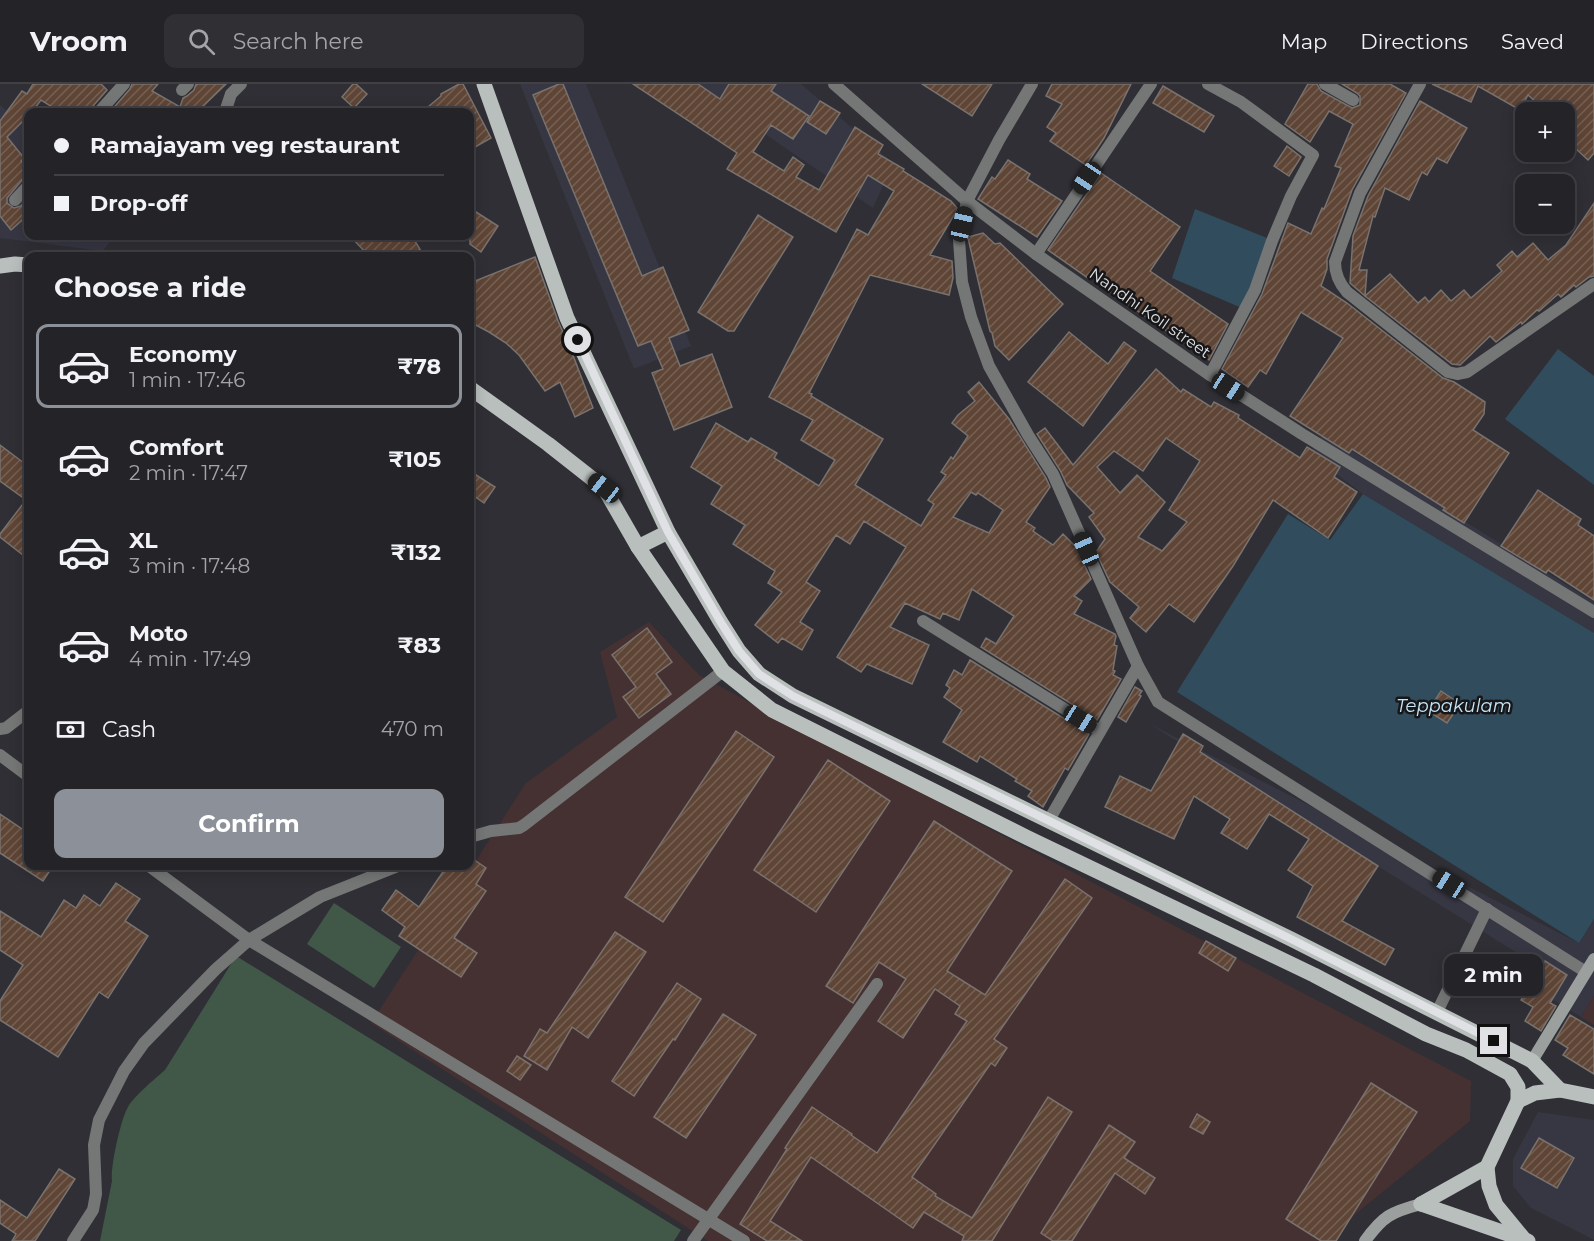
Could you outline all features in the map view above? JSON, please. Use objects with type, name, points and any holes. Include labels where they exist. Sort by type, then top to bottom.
[{"type":"main road","points":[[484,84],[567,318],[668,532],[739,651],[759,674],[793,696],[1281,934],[1532,1060],[1560,1090]]},
{"type":"main road","points":[[0,259],[15,265]]},
{"type":"main road","points":[[474,391],[604,488],[638,547],[723,671],[772,710],[1028,838],[1314,975],[1426,1034],[1466,1050],[1510,1074],[1518,1087],[1518,1101],[1487,1167],[1496,1205],[1526,1240]]},
{"type":"main road","points":[[638,547],[668,532]]},
{"type":"main road","points":[[1532,1060],[1594,959]]},
{"type":"main road","points":[[1518,1101],[1535,1093],[1560,1090],[1594,1097]]},
{"type":"main road","points":[[1365,1241],[1377,1224],[1393,1212],[1421,1204],[1487,1167]]},
{"type":"main road","points":[[1421,1204],[1526,1240]]},
{"type":"street","points":[[103,108],[124,84]]},
{"type":"street","points":[[226,108],[231,94],[241,84]]},
{"type":"street","name":"Nandhi Koil street","points":[[834,84],[967,201],[1036,254],[1210,375],[1302,434],[1594,612]]},
{"type":"street","points":[[1032,84],[967,201],[959,240],[962,282],[971,317],[989,366],[1053,474],[1138,666],[1158,702],[1586,972]]},
{"type":"street","points":[[1036,254],[1151,84]]},
{"type":"street","points":[[1208,84],[1240,102],[1313,155],[1272,241],[1255,290],[1210,375]]},
{"type":"street","points":[[1325,84],[1353,100]]},
{"type":"street","points":[[1420,84],[1360,193],[1335,262],[1340,284],[1448,372],[1457,374],[1467,372],[1594,284]]},
{"type":"street","points":[[15,200],[24,190]]},
{"type":"street","points":[[923,621],[1100,731]]},
{"type":"street","points":[[1049,820],[1138,666]]},
{"type":"street","points":[[474,836],[491,831],[519,828],[524,825],[723,671]]},
{"type":"street","points":[[0,729],[6,728],[24,714]]},
{"type":"street","points":[[0,755],[24,773]]},
{"type":"street","points":[[154,870],[249,940],[744,1241]]},
{"type":"street","points":[[74,1241],[93,1210],[96,1194],[94,1144],[99,1120],[124,1071],[144,1043],[216,969],[249,940],[320,897],[388,870]]},
{"type":"street","points":[[1437,1012],[1487,909]]},
{"type":"street","points":[[693,1241],[877,984]]},
{"type":"shaded area","points":[[520,84],[586,84],[691,346],[634,369]]},
{"type":"shaded area","points":[[692,84],[801,84],[893,163],[873,208]]},
{"type":"shaded area","points":[[0,105],[24,125],[24,240],[111,240],[103,251],[0,238]]},
{"type":"shaded area","points":[[1323,433],[1594,602],[1594,633],[1363,494],[1310,454]]},
{"type":"shaded area","points":[[649,622],[699,675],[1471,1081],[1470,1121],[1353,1216],[1336,1241],[708,1241],[371,1023],[470,870],[474,870],[474,864],[526,783],[617,717],[600,652]]},
{"type":"shaded area","points":[[1148,723],[1579,943],[1594,919],[1594,996],[1581,1017],[1549,997],[1559,979]]},
{"type":"shaded area","points":[[1594,996],[1594,1025],[1581,1017]]},
{"type":"shaded area","points":[[1538,1112],[1594,1120],[1594,1240],[1531,1208],[1513,1186],[1513,1159]]},
{"type":"green space","points":[[334,903],[401,947],[374,988],[307,944]]},
{"type":"green space","points":[[236,956],[681,1230],[674,1241],[100,1241],[112,1181],[114,1155],[125,1113],[145,1087],[165,1070]]},
{"type":"water","points":[[1195,209],[1267,238],[1244,309],[1172,278]]},
{"type":"water","points":[[1558,349],[1594,376],[1594,485],[1505,419]]},
{"type":"water","name":"Teppakulam","points":[[1363,494],[1594,633],[1594,919],[1579,943],[1177,692],[1288,514],[1330,540]]},
{"type":"building","points":[[33,84],[101,84],[107,90],[92,108],[54,108],[41,100],[35,108],[24,108],[24,120],[7,137],[24,158],[21,161],[24,164],[24,179],[7,198],[7,203],[14,208],[24,203],[24,219],[11,230],[0,216],[0,121],[22,91],[27,94]]},
{"type":"building","points":[[132,84],[158,84],[152,91],[180,107],[183,98],[194,90],[196,84],[226,84],[201,108],[113,108]]},
{"type":"building","points":[[353,84],[367,94],[354,108],[342,97]]},
{"type":"building","points":[[463,84],[491,138],[474,148],[474,108],[427,108],[441,94]]},
{"type":"building","points":[[563,84],[642,276],[663,267],[689,330],[669,338],[680,366],[712,354],[732,407],[674,430],[652,373],[663,369],[651,341],[638,346],[533,95]]},
{"type":"building","points":[[633,84],[698,84],[720,99],[729,84],[776,84],[771,91],[809,116],[793,139],[771,125],[753,152],[784,171],[793,157],[804,165],[796,177],[819,190],[855,127],[883,145],[878,154],[951,201],[957,208],[930,255],[952,261],[953,278],[949,295],[870,275],[809,393],[883,439],[855,485],[921,526],[934,504],[928,500],[946,475],[941,472],[951,457],[953,459],[968,436],[952,423],[975,401],[968,392],[979,382],[1009,419],[1050,487],[1026,522],[1035,528],[1033,531],[1053,545],[1063,534],[1076,547],[1091,579],[1074,596],[1082,601],[1074,614],[1116,636],[1113,675],[1121,679],[1097,720],[981,647],[986,638],[996,644],[1014,616],[972,589],[959,620],[943,613],[940,619],[905,603],[890,627],[929,645],[912,684],[867,664],[861,672],[837,657],[906,547],[864,521],[850,544],[836,535],[806,582],[820,591],[800,622],[813,630],[802,650],[782,638],[778,643],[755,625],[782,592],[768,583],[775,571],[733,544],[745,525],[711,504],[722,486],[691,467],[716,423],[748,442],[751,438],[777,453],[774,458],[819,486],[835,460],[801,440],[813,420],[769,397],[857,229],[868,235],[894,191],[868,175],[836,232],[727,169],[737,153]],"holes":[[[971,492],[976,495],[978,493],[1003,510],[989,533],[953,517]]]},
{"type":"building","points":[[922,84],[992,84],[972,116]]},
{"type":"building","points":[[1052,84],[1131,84],[1104,138],[1086,165],[1050,141],[1056,133],[1047,127],[1062,104],[1046,96]]},
{"type":"building","points":[[1308,84],[1317,84],[1321,91],[1352,108],[1360,105],[1360,96],[1342,84],[1390,84],[1406,93],[1352,190],[1327,259],[1327,269],[1321,286],[1347,303],[1443,378],[1454,382],[1485,402],[1484,414],[1473,430],[1509,453],[1464,523],[1443,510],[1445,508],[1352,449],[1349,453],[1290,416],[1343,338],[1301,312],[1266,374],[1260,370],[1248,387],[1222,369],[1262,294],[1288,223],[1311,234],[1341,168],[1335,166],[1353,124],[1329,111],[1310,142],[1285,124]]},
{"type":"building","points":[[1432,84],[1594,84],[1594,153],[1588,160],[1575,148],[1575,102],[1536,102],[1528,95],[1524,102],[1515,102],[1515,107],[1478,86],[1471,102]]},
{"type":"building","points":[[1163,86],[1214,116],[1204,132],[1153,103]]},
{"type":"building","points":[[820,101],[840,113],[826,134],[807,122]]},
{"type":"building","points":[[1420,101],[1467,128],[1447,163],[1437,158],[1427,175],[1422,172],[1409,200],[1385,188],[1375,217],[1373,216],[1359,270],[1367,270],[1365,296],[1350,283],[1353,236],[1368,196]]},
{"type":"building","points":[[1287,146],[1301,157],[1289,176],[1274,166]]},
{"type":"building","points":[[1008,160],[1030,174],[1027,179],[1062,201],[1037,237],[978,199],[992,177],[995,179]]},
{"type":"building","points":[[1101,173],[1180,227],[1150,271],[1228,324],[1209,360],[1104,288],[1092,275],[1088,278],[1048,250]]},
{"type":"building","points":[[1594,203],[1594,276],[1576,287],[1574,285],[1561,297],[1558,294],[1539,311],[1537,310],[1522,324],[1521,322],[1496,342],[1490,336],[1460,365],[1452,364],[1365,296],[1390,274],[1418,303],[1425,297],[1429,302],[1441,290],[1451,301],[1464,290],[1471,298],[1502,271],[1497,265],[1512,251],[1517,257],[1533,243],[1548,260],[1566,245]]},
{"type":"building","points":[[476,212],[498,226],[481,252],[470,244],[470,240],[474,240]]},
{"type":"building","points":[[758,215],[793,237],[734,331],[728,331],[698,312]]},
{"type":"building","points":[[983,233],[995,244],[1000,243],[1063,304],[1009,360],[995,346],[968,238]]},
{"type":"building","points":[[354,240],[414,240],[422,252],[365,252]]},
{"type":"building","points":[[535,257],[593,408],[575,417],[560,382],[545,391],[519,355],[506,343],[474,324],[474,281]]},
{"type":"building","points":[[1069,332],[1108,364],[1124,342],[1136,351],[1083,426],[1028,382]]},
{"type":"building","points":[[1156,369],[1181,392],[1183,389],[1211,407],[1214,402],[1239,415],[1238,418],[1300,458],[1307,447],[1340,467],[1334,477],[1357,492],[1328,538],[1273,500],[1233,566],[1194,622],[1169,604],[1146,632],[1130,618],[1139,607],[1110,582],[1096,552],[1105,539],[1089,517],[1094,513],[1067,485],[1037,434],[1045,428],[1073,465]],"holes":[[[1166,438],[1200,461],[1169,510],[1187,522],[1162,551],[1138,537],[1165,502],[1137,475],[1120,493],[1097,467],[1114,451],[1143,471]]]},
{"type":"building","points":[[0,445],[24,463],[24,499],[0,481]]},
{"type":"building","points":[[476,475],[495,487],[484,503],[474,496]]},
{"type":"building","points":[[1538,490],[1581,519],[1578,525],[1594,536],[1594,600],[1548,570],[1546,573],[1501,546]]},
{"type":"building","points":[[24,503],[24,556],[0,537]]},
{"type":"building","points":[[647,628],[672,662],[656,674],[671,694],[639,718],[623,697],[636,687],[612,655]]},
{"type":"building","points":[[970,660],[1089,734],[1068,770],[1065,768],[1043,807],[1028,796],[1032,791],[1015,781],[1017,779],[980,756],[977,762],[943,742],[962,710],[944,697],[950,688],[946,685],[954,670],[962,675]]},
{"type":"building","points":[[1135,687],[1142,691],[1139,695],[1141,696],[1126,722],[1118,717]]},
{"type":"building","points":[[1441,691],[1460,704],[1447,723],[1428,711]]},
{"type":"building","points":[[736,731],[774,757],[663,922],[625,897]]},
{"type":"building","points":[[1183,734],[1203,746],[1200,752],[1378,866],[1342,921],[1394,949],[1385,965],[1297,917],[1313,886],[1288,870],[1309,839],[1269,814],[1247,849],[1221,833],[1230,819],[1194,796],[1174,839],[1105,807],[1120,776],[1151,791]]},
{"type":"building","points":[[828,760],[890,801],[816,912],[754,870]]},
{"type":"building","points":[[0,814],[24,830],[24,869],[0,853]]},
{"type":"building","points":[[934,821],[1012,871],[947,971],[985,995],[1065,879],[1092,898],[994,1039],[1007,1048],[995,1066],[991,1063],[912,1177],[936,1194],[935,1196],[972,1218],[1048,1097],[1072,1112],[992,1241],[962,1241],[964,1236],[924,1212],[913,1228],[811,1157],[770,1221],[802,1241],[767,1241],[740,1224],[812,1107],[877,1153],[967,1021],[955,1014],[960,1006],[935,989],[903,1038],[878,1021],[906,979],[879,962],[853,1003],[826,986]]},
{"type":"building","points":[[474,860],[486,868],[476,884],[486,891],[454,938],[477,953],[461,977],[399,936],[405,927],[382,910],[396,890],[419,907],[444,870],[474,870]]},
{"type":"building","points":[[26,870],[50,870],[43,881]]},
{"type":"building","points":[[116,883],[140,899],[125,921],[148,936],[108,998],[99,992],[58,1057],[0,1020],[0,1001],[23,965],[0,950],[0,911],[41,937],[64,900],[76,908],[84,895],[100,906]]},
{"type":"building","points":[[615,932],[646,952],[588,1038],[572,1027],[547,1070],[524,1056],[540,1029],[547,1033]]},
{"type":"building","points":[[1206,941],[1236,958],[1228,971],[1199,953]]},
{"type":"building","points":[[1545,961],[1567,975],[1550,1003],[1556,1006],[1541,1031],[1525,1021],[1533,1007],[1521,1000]]},
{"type":"building","points":[[677,983],[701,999],[675,1040],[673,1039],[634,1096],[612,1081]]},
{"type":"building","points":[[723,1014],[756,1035],[686,1138],[654,1117]]},
{"type":"building","points":[[1570,1015],[1594,1029],[1594,1074],[1563,1055],[1568,1048],[1555,1040]]},
{"type":"building","points":[[517,1056],[531,1065],[520,1080],[507,1071]]},
{"type":"building","points":[[1371,1083],[1417,1112],[1336,1241],[1321,1241],[1286,1219]]},
{"type":"building","points":[[1197,1114],[1210,1122],[1203,1134],[1190,1127]]},
{"type":"building","points":[[1109,1125],[1135,1142],[1124,1158],[1155,1178],[1145,1194],[1115,1173],[1072,1241],[1053,1241],[1041,1233]]},
{"type":"building","points":[[1539,1138],[1574,1158],[1557,1188],[1521,1168]]},
{"type":"building","points":[[59,1169],[75,1179],[35,1241],[12,1241],[16,1234],[0,1223],[0,1200],[27,1218]]},
{"type":"route","points":[[578,340],[668,532],[739,651],[759,674],[793,696],[1291,939],[1494,1041]]}]
